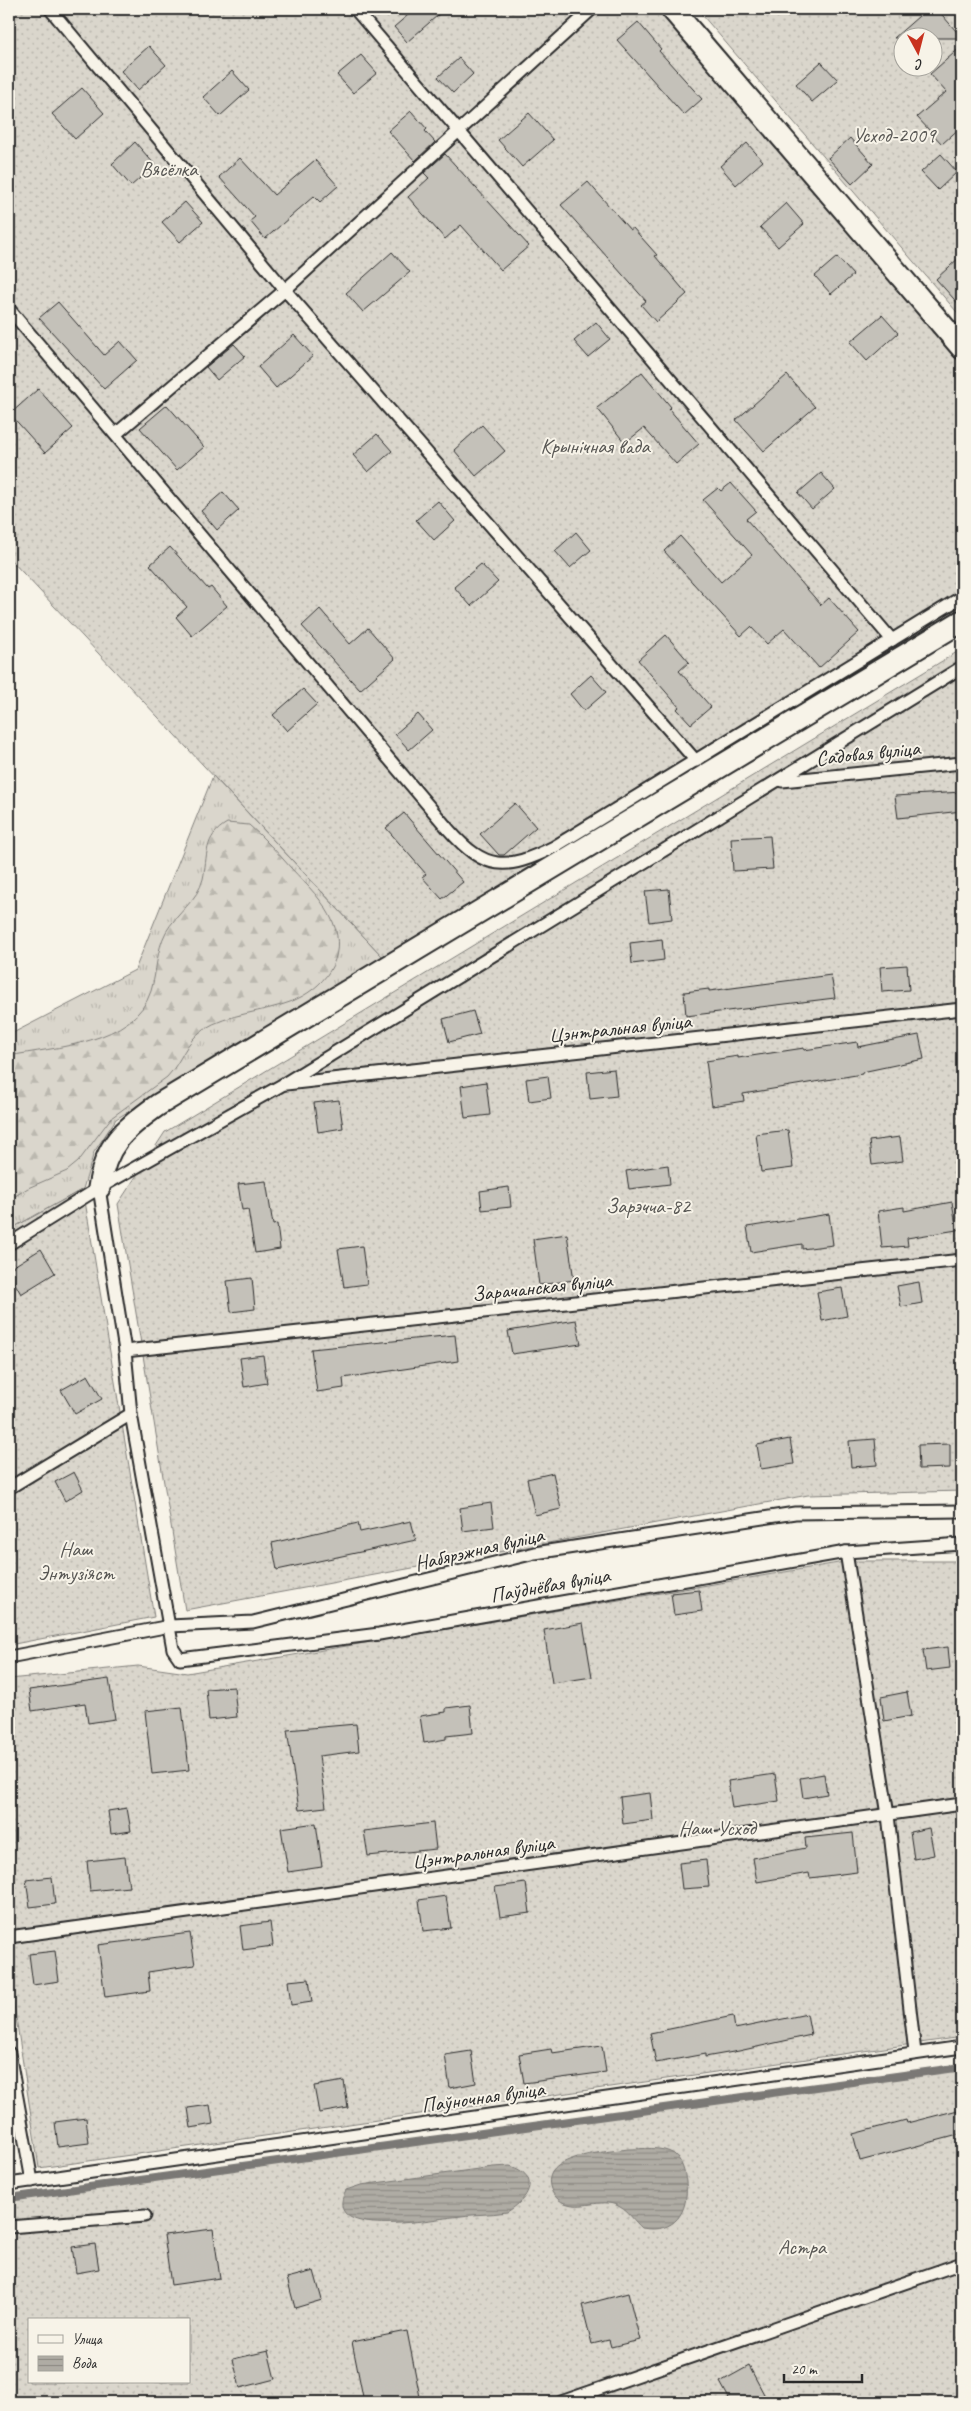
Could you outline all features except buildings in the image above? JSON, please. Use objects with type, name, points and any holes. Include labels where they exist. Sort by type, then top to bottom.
[{"type":"street","points":[[672,9],[962,348]]},
{"type":"street","points":[[99,1188],[102,1170],[112,1146],[131,1124],[158,1105],[962,621]]},
{"type":"lane","points":[[50,9],[285,290],[696,761]]},
{"type":"lane","points":[[355,9],[892,640]]},
{"type":"lane","points":[[116,434],[285,290],[592,9]]},
{"type":"lane","points":[[9,309],[466,850],[488,862],[510,863],[529,860],[554,847],[962,597]]},
{"type":"lane","points":[[9,1244],[99,1188],[282,1085],[962,667]]},
{"type":"lane","name":"Садовая вуліца","points":[[778,781],[962,763]]},
{"type":"lane","name":"Цэнтральная вуліца","points":[[282,1085],[962,1009]]},
{"type":"lane","points":[[99,1188],[125,1351],[131,1414],[170,1626]]},
{"type":"lane","name":"Зарачанская вуліца","points":[[125,1351],[962,1260]]},
{"type":"lane","points":[[9,1488],[131,1414]]},
{"type":"lane","name":"Набярэжная вуліца","points":[[9,1656],[170,1626],[253,1622],[535,1553],[786,1515],[962,1510]]},
{"type":"lane","name":"Паўднёвая вуліца","points":[[170,1626],[173,1649],[180,1659],[380,1634],[846,1552],[962,1544]]},
{"type":"lane","points":[[846,1552],[888,1815],[915,2053]]},
{"type":"lane","name":"Цэнтральная вуліца","points":[[9,1937],[962,1804]]},
{"type":"lane","name":"Паўночная вуліца","points":[[9,2184],[962,2047]]},
{"type":"lane","points":[[9,2053],[32,2181]]},
{"type":"lane","points":[[9,2226],[145,2216]]},
{"type":"lane","points":[[561,2402],[962,2263]]},
{"type":"green space","name":"Крынічная вада","points":[[9,9],[657,9],[962,365],[962,610],[497,892],[383,957],[9,558]]},
{"type":"green space","name":"Усход-2009","points":[[697,9],[962,9],[962,318]]},
{"type":"green space","name":"Зарэчча-82","points":[[962,649],[962,1491],[808,1495],[185,1610],[118,1204],[165,1132]]},
{"type":"green space","points":[[213,776],[383,957],[116,1119],[94,1152],[83,1189],[9,1230],[9,1035],[135,970]]},
{"type":"green space","points":[[227,823],[249,825],[276,851],[325,907],[337,935],[335,960],[330,971],[313,989],[290,1002],[223,1020],[204,1029],[192,1040],[167,1077],[111,1118],[78,1162],[67,1171],[28,1188],[9,1200],[9,1056],[90,1040],[128,1022],[142,1009],[151,991],[160,946],[166,932],[197,894],[203,879],[210,841],[219,828]]},
{"type":"green space","name":"Наш Энтузіяст","points":[[83,1189],[154,1617],[9,1645],[9,1230]]},
{"type":"green space","name":"Наш Усход","points":[[850,1561],[962,1561],[962,2037],[39,2168],[9,1972],[9,1679],[138,1666],[187,1673]]},
{"type":"green space","name":"Астра","points":[[962,2069],[962,2402],[9,2402],[9,2196]]},
{"type":"green space","points":[[9,2129],[16,2174],[9,2175]]},
{"type":"water","points":[[652,2148],[669,2151],[679,2160],[683,2167],[686,2182],[685,2203],[678,2218],[671,2224],[663,2228],[642,2228],[626,2211],[614,2204],[568,2204],[559,2200],[552,2192],[550,2186],[551,2175],[557,2167],[567,2161],[593,2154]]},
{"type":"water","points":[[510,2166],[520,2170],[526,2176],[529,2188],[521,2201],[507,2212],[403,2223],[382,2223],[363,2221],[349,2216],[342,2206],[346,2190],[361,2185]]},
{"type":"waterway","points":[[9,2198],[962,2067]]},
{"type":"park label","name":"Вясёлка","points":[[169,169]]}]
